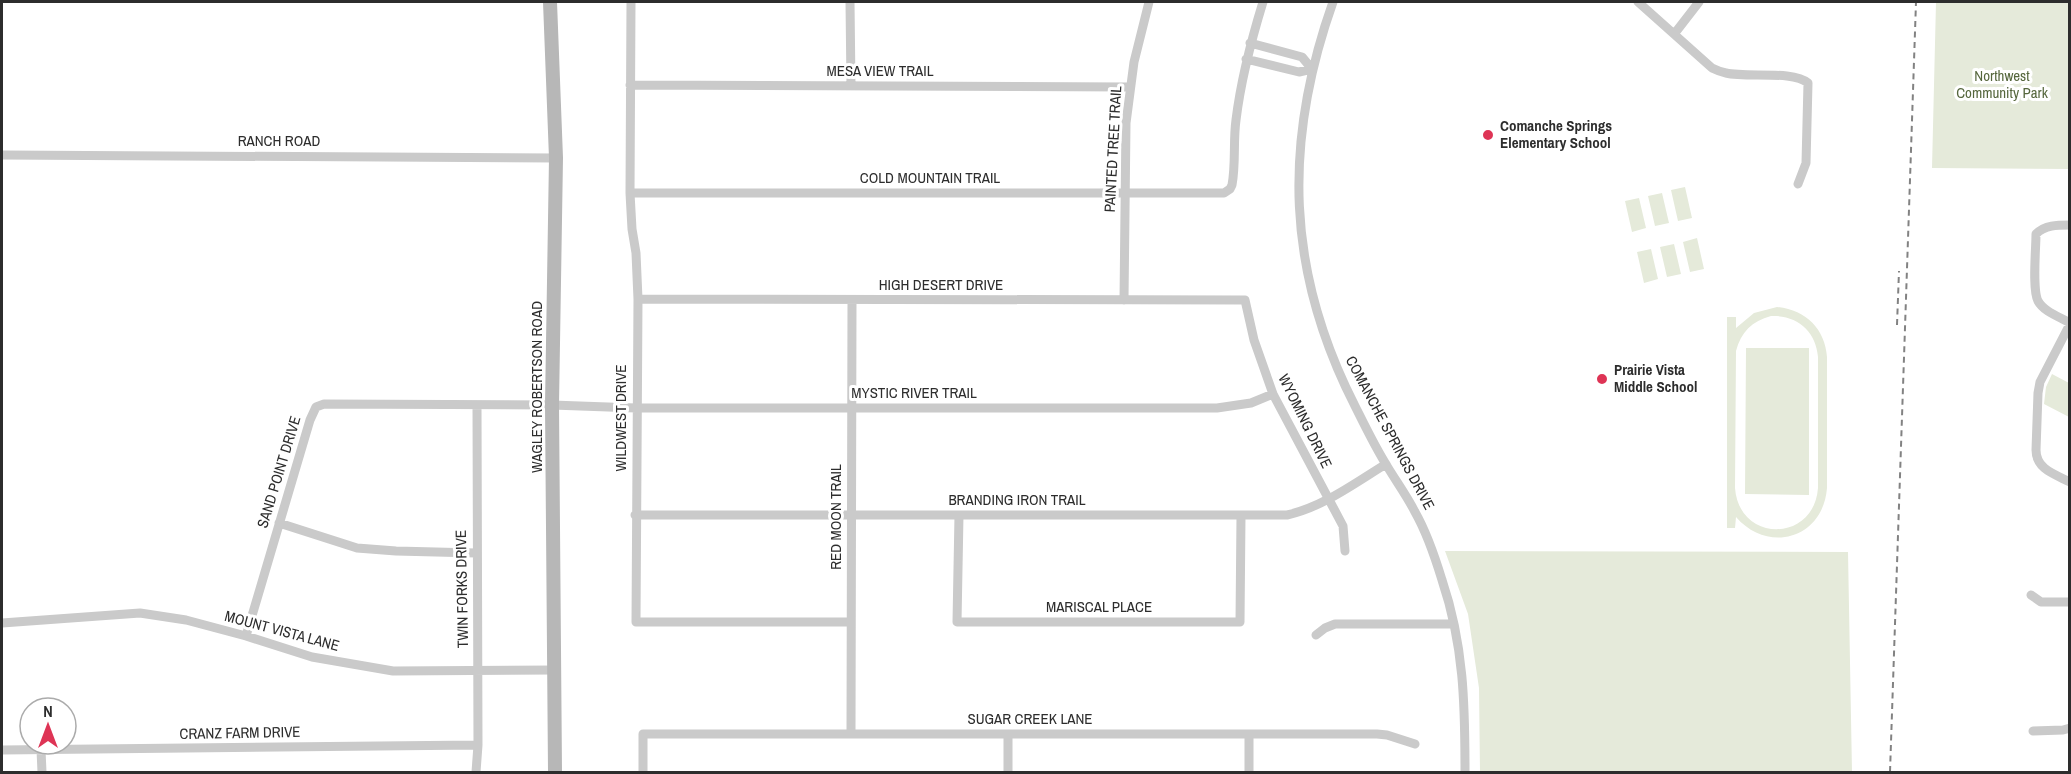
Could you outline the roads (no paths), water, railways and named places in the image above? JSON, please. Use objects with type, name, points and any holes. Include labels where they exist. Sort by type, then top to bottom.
[{"type":"street","name":"WAGLEY ROBERTSON ROAD","points":[[550,2],[556,158],[552,405],[555,772]]},
{"type":"street","name":"WILDWEST DRIVE","points":[[631,2],[630,193],[638,299],[636,622],[850,622]]},
{"type":"street","points":[[850,2],[851,86]]},
{"type":"street","name":"PAINTED TREE TRAIL","points":[[1124,300],[1126,123],[1134,62],[1149,2]]},
{"type":"street","points":[[1250,43],[1302,57],[1312,69],[1299,72],[1246,59],[1250,43],[1263,2]]},
{"type":"street","name":"COMANCHE SPRINGS DRIVE","points":[[1333,2],[1312,69],[1302,122],[1299,168],[1300,206],[1307,274],[1335,365],[1386,464],[1416,514],[1443,581],[1454,624],[1464,680],[1465,772]]},
{"type":"street","points":[[1638,2],[1712,68],[1735,74],[1798,77],[1808,83],[1806,163],[1798,184]]},
{"type":"street","points":[[1675,33],[1700,2]]},
{"type":"street","name":"COLD MOUNTAIN TRAIL","points":[[630,193],[1218,194],[1230,189],[1233,180],[1235,122],[1246,59]]},
{"type":"street","name":"MESA VIEW TRAIL","points":[[630,85],[1130,87]]},
{"type":"street","name":"RANCH ROAD","points":[[2,155],[556,158]]},
{"type":"street","points":[[2070,225],[2054,225],[2036,234],[2035,291],[2038,301],[2045,309],[2070,324],[2040,382],[2036,458],[2043,468],[2070,482]]},
{"type":"street","name":"HIGH DESERT DRIVE","points":[[638,299],[1245,300]]},
{"type":"street","name":"RED MOON TRAIL","points":[[851,734],[852,300]]},
{"type":"street","name":"WYOMING DRIVE","points":[[1245,300],[1254,340],[1273,394],[1343,526],[1345,550]]},
{"type":"street","name":"MYSTIC RIVER TRAIL","points":[[552,405],[636,408],[1217,408],[1251,404],[1273,394]]},
{"type":"street","name":"SAND POINT DRIVE","points":[[246,636],[310,420],[316,407],[324,404],[552,405]]},
{"type":"street","name":"TWIN FORKS DRIVE","points":[[476,772],[478,746],[477,406]]},
{"type":"street","name":"BRANDING IRON TRAIL","points":[[635,515],[1287,515],[1300,512],[1328,499],[1386,464]]},
{"type":"street","name":"MARISCAL PLACE","points":[[959,515],[957,622],[1240,622],[1241,516]]},
{"type":"street","points":[[279,523],[357,548],[476,553]]},
{"type":"street","points":[[2031,595],[2041,602],[2070,602]]},
{"type":"street","name":"MOUNT VISTA LANE","points":[[2,623],[140,614],[186,620],[312,657],[393,671],[555,670]]},
{"type":"street","points":[[1316,635],[1335,624],[1454,624]]},
{"type":"street","points":[[2033,731],[2070,728]]},
{"type":"street","name":"SUGAR CREEK LANE","points":[[643,772],[643,734],[1377,734],[1415,744]]},
{"type":"street","points":[[1008,734],[1008,772]]},
{"type":"street","points":[[1249,735],[1249,772]]},
{"type":"street","name":"CRANZ FARM DRIVE","points":[[78,750],[478,746]]},
{"type":"street","name":"CRANZ FARM DRIVE","points":[[2,750],[18,750]]},
{"type":"street","points":[[42,756],[42,772]]},
{"type":"railway","points":[[1890,772],[1916,2]]},
{"type":"railway","points":[[1897,325],[1899,271]]},
{"type":"place","name":"Comanche Springs Elementary School","points":[[1488,135]]},
{"type":"place","name":"Prairie Vista Middle School","points":[[1602,379]]},
{"type":"park label","name":"Northwest Community Park","points":[[2002,84]]}]
